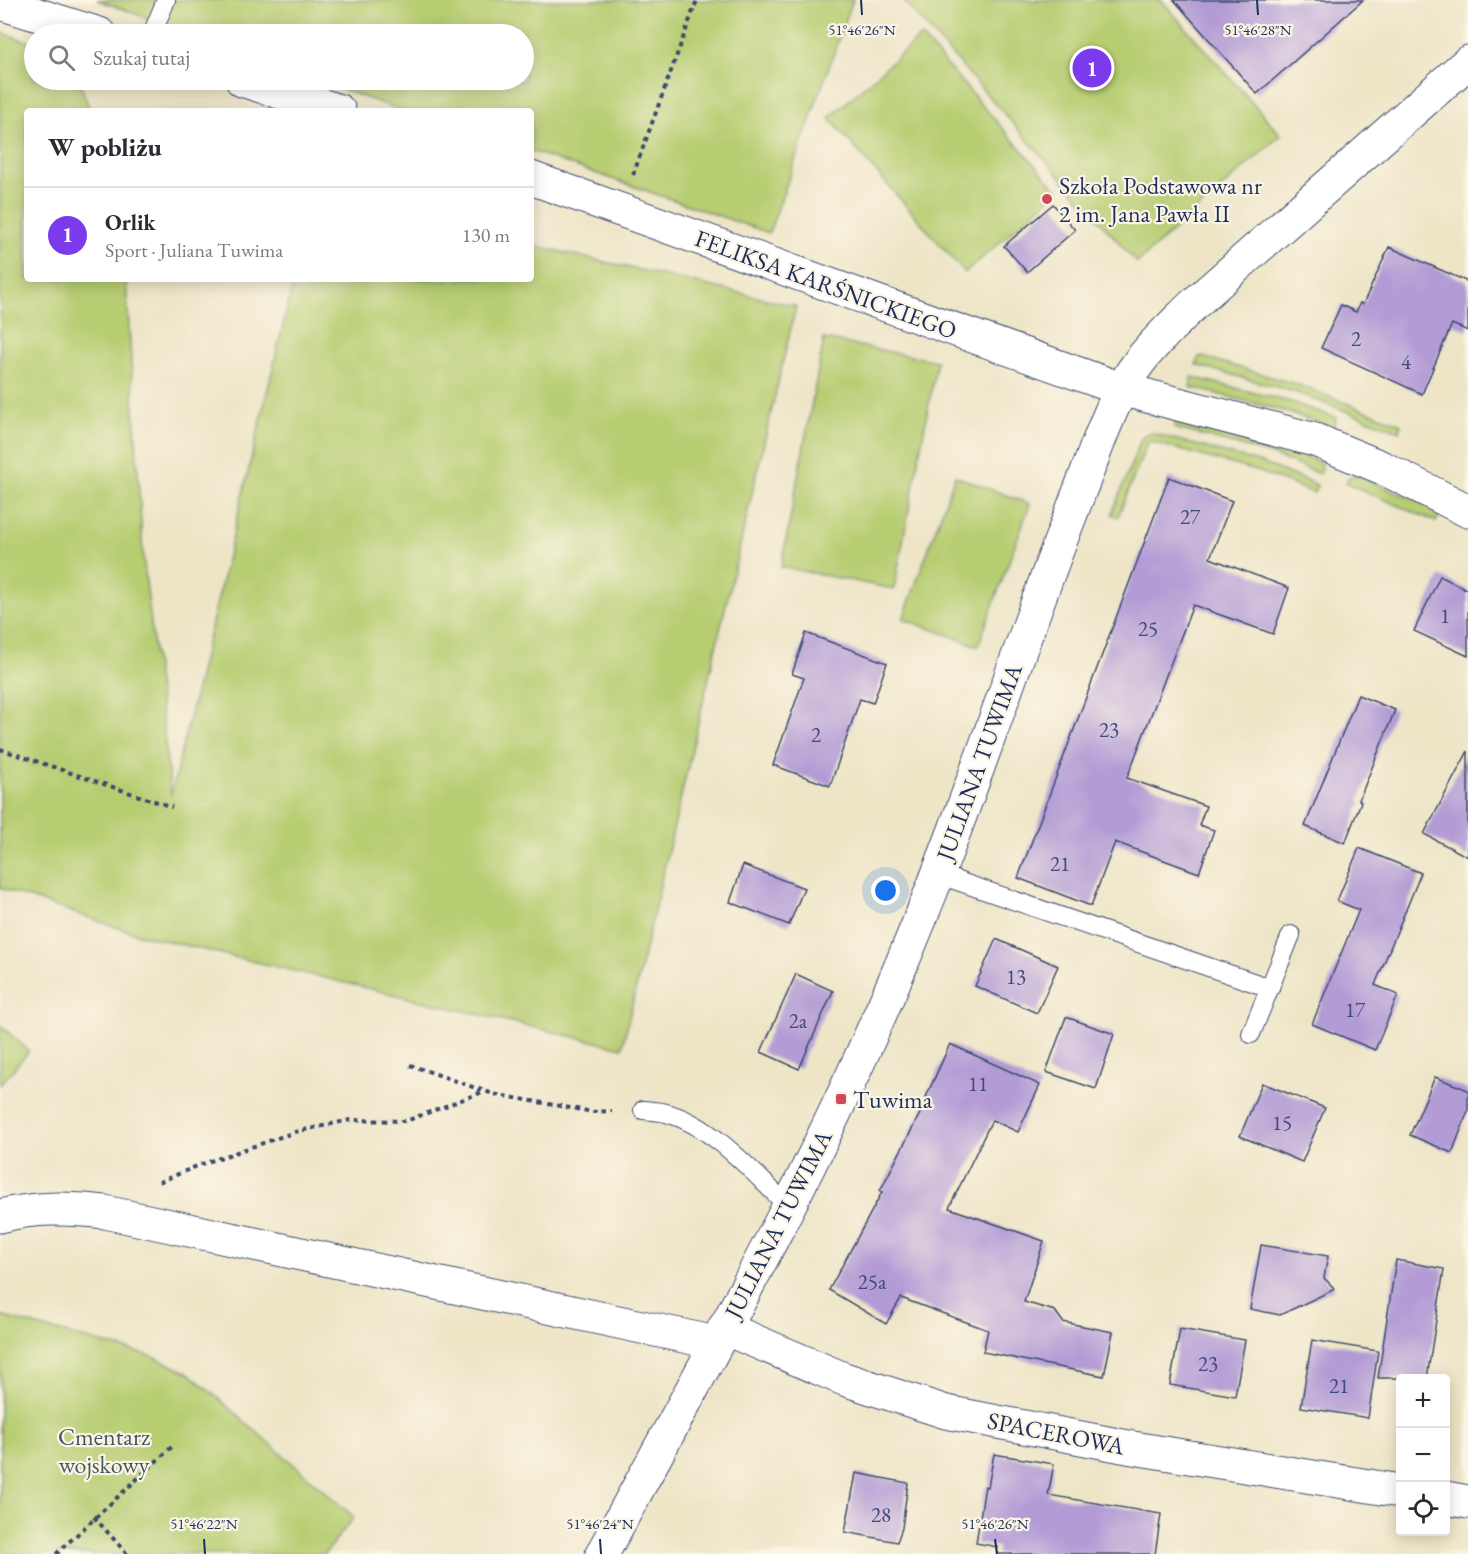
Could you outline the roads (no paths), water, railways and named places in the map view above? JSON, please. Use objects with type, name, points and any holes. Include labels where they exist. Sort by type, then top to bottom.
[{"type":"street","points":[[0,3],[67,24]]},
{"type":"street","name":"JULIANA TUWIMA","points":[[603,1554],[830,1125],[870,1038],[937,874],[1075,502],[1121,389],[1139,362],[1161,336],[1193,305],[1468,62]]},
{"type":"street","points":[[273,90],[330,108]]},
{"type":"street","name":"FELIKSA KARŚNICKIEGO","points":[[534,179],[1121,389],[1315,440],[1383,468],[1468,511]]},
{"type":"street","name":"SPACEROWA","points":[[0,1216],[44,1208],[76,1208],[105,1212],[720,1335],[946,1412],[1133,1448],[1396,1490]]},
{"type":"street","points":[[1450,1499],[1468,1502]]},
{"type":"lane","points":[[156,24],[166,0]]},
{"type":"lane","points":[[937,874],[1270,988]]},
{"type":"lane","points":[[1251,1034],[1291,935]]},
{"type":"lane","points":[[643,1110],[666,1113],[688,1121],[708,1133],[788,1206]]},
{"type":"place","name":"Orlik","points":[[1092,68]]},
{"type":"place","name":"Szkoła Podstawowa nr 2 im. Jana Pawła II","points":[[1047,199]]},
{"type":"place","name":"Tuwima","points":[[841,1099]]},
{"type":"park label","name":"Cmentarz wojskowy","points":[[104,1450]]}]
